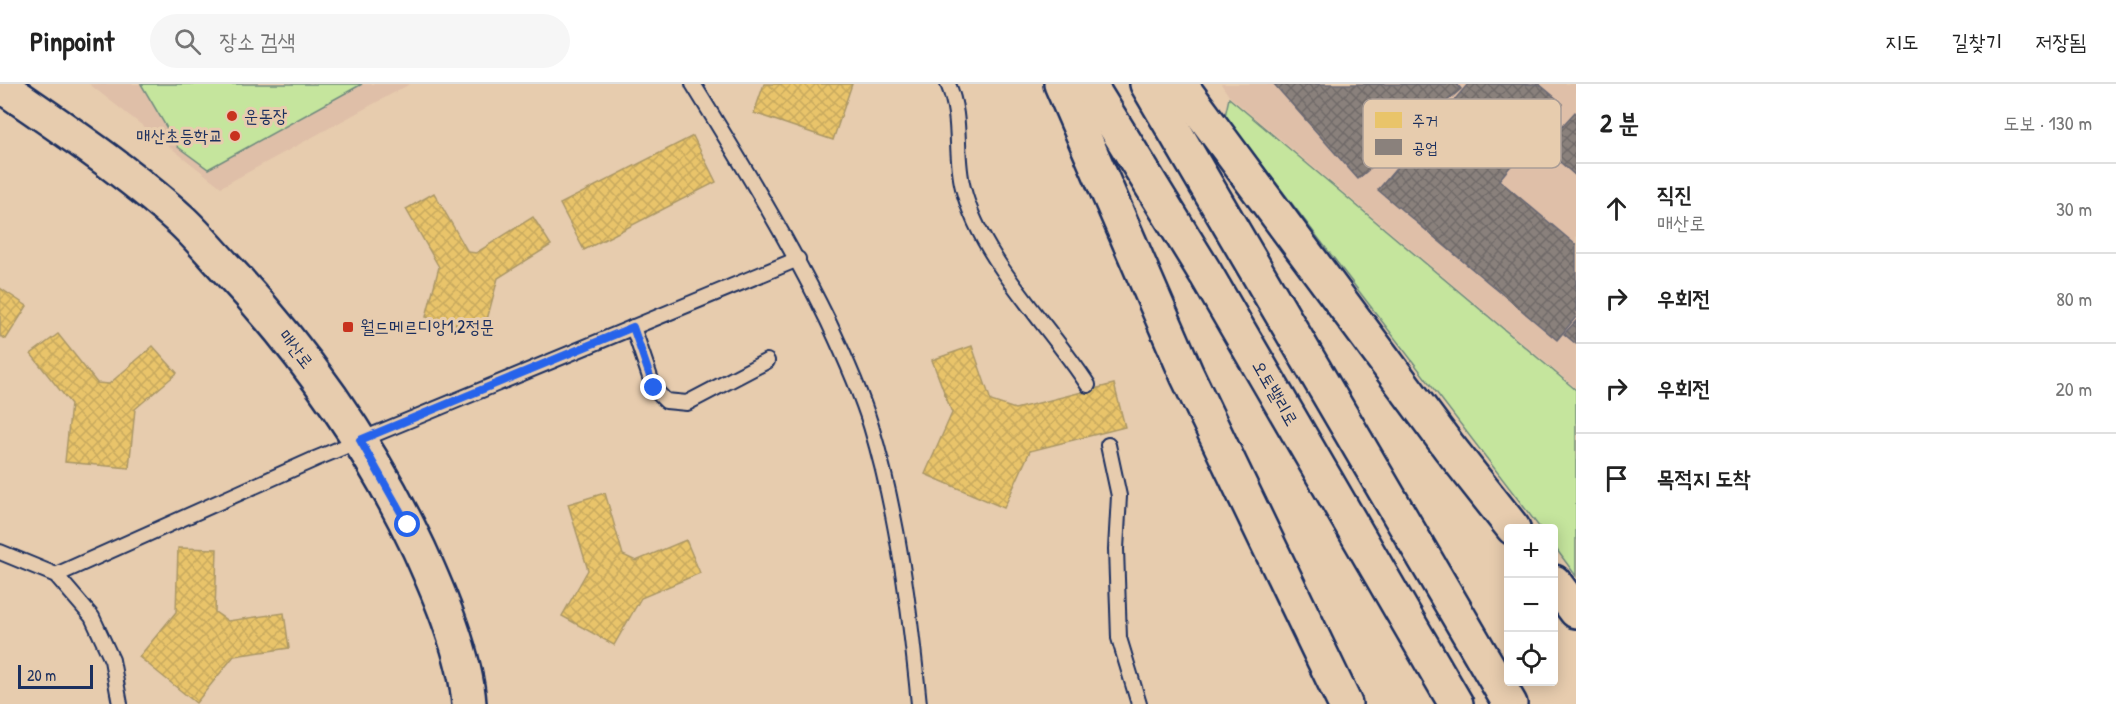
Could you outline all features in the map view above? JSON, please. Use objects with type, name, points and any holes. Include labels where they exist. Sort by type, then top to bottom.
[{"type":"main road","points":[[1061,84],[1187,375],[1345,704]]},
{"type":"main road","name":"오토밸리로","points":[[1089,84],[1206,274],[1456,704]]},
{"type":"main road","points":[[1147,84],[1510,704]]},
{"type":"main road","points":[[1180,84],[1449,447],[1510,524]]},
{"type":"main road","name":"매산로","points":[[0,85],[68,131],[182,221],[262,306],[322,382],[360,440],[408,525],[452,629],[469,704]]},
{"type":"main road","points":[[1558,587],[1576,611]]},
{"type":"lane","points":[[693,84],[798,260],[844,355],[871,425],[887,492],[912,635],[919,704]]},
{"type":"lane","points":[[948,84],[956,104],[962,188],[988,248],[1088,385]]},
{"type":"lane","points":[[56,575],[360,440],[798,260]]},
{"type":"lane","points":[[633,327],[654,388],[666,400],[687,403],[767,361]]},
{"type":"lane","points":[[1108,445],[1119,496],[1116,549],[1119,638],[1139,704]]},
{"type":"lane","points":[[0,552],[56,575],[92,617],[112,660],[120,704]]},
{"type":"shaded area","name":"운동장","points":[[89,84],[410,84],[221,187]]},
{"type":"shaded area","points":[[1221,84],[1576,84],[1576,388],[1229,96]]},
{"type":"green space","name":"운동장","points":[[141,84],[362,84],[208,169],[178,147]]},
{"type":"green space","points":[[1229,98],[1576,390],[1576,576],[1558,551],[1558,524],[1537,524],[1225,116]]},
{"type":"building: 주거","points":[[764,84],[852,84],[833,140],[754,113]]},
{"type":"building: 주거","points":[[693,136],[716,182],[584,250],[560,204]]},
{"type":"building: 주거","points":[[434,193],[468,252],[476,253],[533,217],[551,245],[498,278],[484,331],[426,317],[439,267],[406,209]]},
{"type":"building: 주거","points":[[0,288],[27,306],[6,339],[0,336]]},
{"type":"building: 주거","points":[[58,334],[97,383],[109,384],[153,346],[177,373],[135,409],[129,468],[65,462],[71,404],[31,354]]},
{"type":"building: 주거","points":[[972,346],[991,401],[1015,409],[1114,384],[1125,427],[1030,451],[1004,508],[925,474],[952,413],[932,360]]},
{"type":"building: 주거","points":[[605,493],[623,555],[636,561],[686,540],[700,573],[641,598],[614,645],[562,616],[588,570],[568,504]]},
{"type":"building: 주거","points":[[178,548],[217,549],[215,612],[228,621],[284,613],[289,648],[234,656],[196,703],[139,657],[176,612]]},
{"type":"building: 공업","points":[[1274,84],[1457,84],[1461,89],[1450,99],[1363,99],[1363,168],[1371,168],[1358,179]]},
{"type":"building: 공업","points":[[1468,84],[1539,84],[1557,99],[1455,99]]},
{"type":"building: 공업","points":[[1575,112],[1576,176],[1561,163],[1561,127]]},
{"type":"building: 공업","points":[[1397,168],[1509,168],[1499,180],[1576,245],[1576,317],[1557,340],[1378,190]]},
{"type":"building: 공업","points":[[1576,321],[1576,344],[1564,334]]},
{"type":"place","name":"운동장","points":[[232,116]]},
{"type":"place","name":"매산초등학교","points":[[235,136]]},
{"type":"place","name":"월드메르디앙1,2정문","points":[[348,327]]},
{"type":"route","points":[[408,525],[360,440],[633,327],[654,388]]}]
